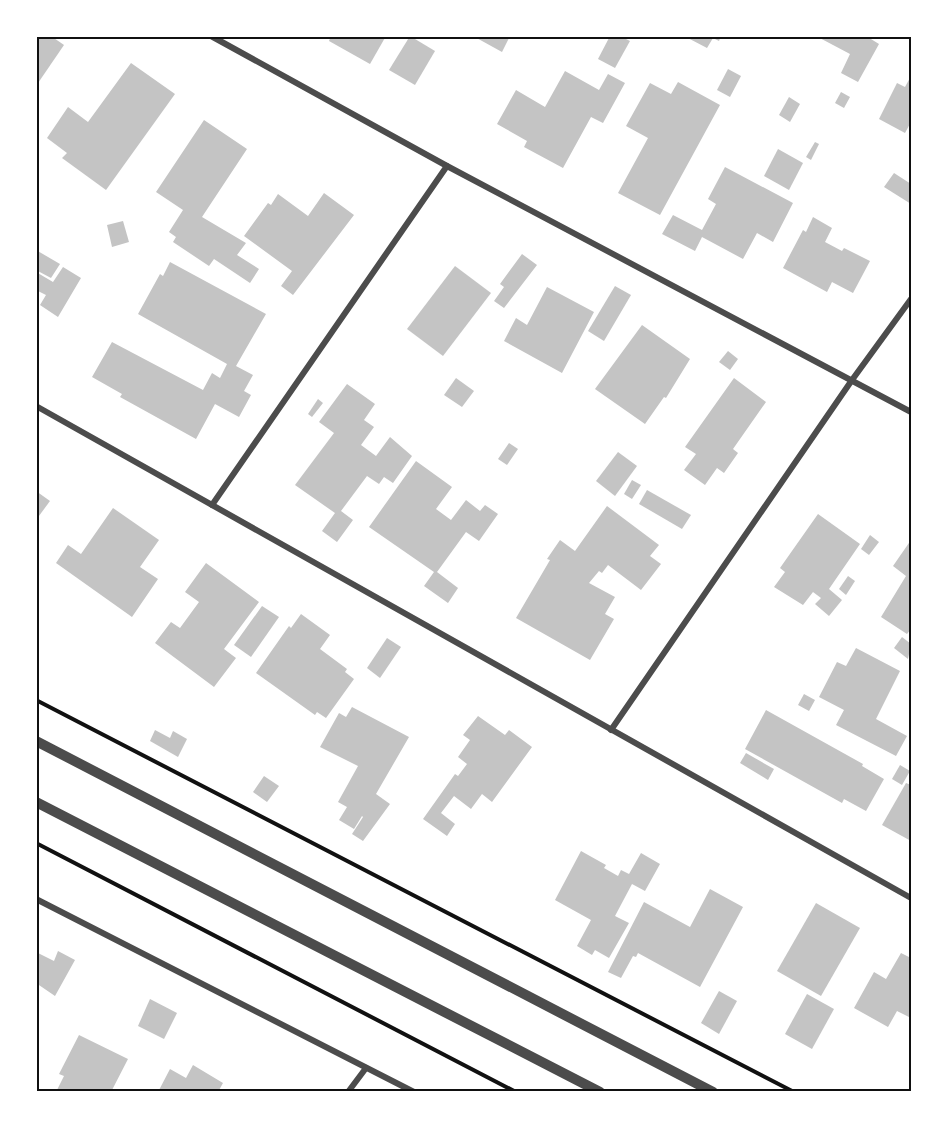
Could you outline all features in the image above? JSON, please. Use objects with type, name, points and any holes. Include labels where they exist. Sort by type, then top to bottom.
[{"type":"street","points":[[211,36],[447,165],[911,412]]},
{"type":"street","points":[[212,505],[447,165]]},
{"type":"street","points":[[611,730],[852,380],[911,299]]},
{"type":"street","points":[[36,406],[911,898]]},
{"type":"street","points":[[36,741],[713,1092]]},
{"type":"street","points":[[36,802],[600,1092]]},
{"type":"street","points":[[36,899],[414,1092]]},
{"type":"street","points":[[348,1092],[366,1068]]},
{"type":"path","points":[[36,700],[794,1092]]},
{"type":"path","points":[[36,843],[516,1092]]},
{"type":"building","points":[[36,36],[51,36],[64,45],[36,86]]},
{"type":"building","points":[[331,36],[386,36],[370,64],[329,41]]},
{"type":"building","points":[[410,36],[435,51],[415,85],[389,70]]},
{"type":"building","points":[[473,36],[510,36],[502,52]]},
{"type":"building","points":[[610,36],[620,36],[630,41],[615,68],[598,59]]},
{"type":"building","points":[[684,36],[721,36],[719,41],[713,38],[707,48]]},
{"type":"building","points":[[816,36],[866,36],[879,44],[858,82],[841,73],[850,54]]},
{"type":"building","points":[[131,63],[175,94],[106,190],[62,158],[67,153],[47,138],[68,107],[88,122]]},
{"type":"building","points":[[728,69],[741,76],[730,97],[717,90]]},
{"type":"building","points":[[565,71],[599,90],[608,74],[625,83],[603,123],[591,117],[563,168],[524,147],[527,141],[497,124],[516,90],[545,107]]},
{"type":"building","points":[[911,76],[911,122],[905,133],[879,119],[897,83],[905,87]]},
{"type":"building","points":[[678,82],[720,105],[660,215],[618,193],[648,138],[626,126],[650,83],[671,94]]},
{"type":"building","points":[[841,92],[850,97],[844,108],[835,103]]},
{"type":"building","points":[[789,97],[800,104],[790,122],[779,115]]},
{"type":"building","points":[[204,120],[247,149],[202,217],[246,243],[237,255],[259,269],[250,283],[214,259],[209,266],[173,242],[176,237],[169,232],[183,210],[156,192]]},
{"type":"building","points":[[815,142],[819,144],[811,160],[806,157]]},
{"type":"building","points":[[778,149],[803,163],[789,190],[764,176]]},
{"type":"building","points":[[725,167],[793,203],[773,242],[757,233],[743,259],[702,237],[695,251],[662,234],[673,215],[702,230],[716,204],[708,199]]},
{"type":"building","points":[[894,173],[911,184],[911,204],[884,187]]},
{"type":"building","points":[[324,193],[354,215],[293,295],[281,286],[292,271],[244,236],[268,203],[271,205],[278,194],[308,216]]},
{"type":"building","points":[[813,217],[832,228],[825,242],[842,251],[844,248],[870,261],[853,293],[832,282],[827,292],[783,268],[803,230],[806,232]]},
{"type":"building","points":[[123,221],[129,242],[112,247],[107,225]]},
{"type":"building","points":[[36,250],[60,264],[51,278],[36,270]]},
{"type":"building","points":[[522,254],[537,265],[504,308],[494,301],[504,287],[500,284]]},
{"type":"building","points":[[170,262],[266,314],[236,366],[253,375],[244,391],[251,395],[239,417],[215,404],[196,439],[120,397],[122,394],[92,377],[112,342],[203,390],[212,373],[220,378],[227,364],[138,314],[160,274],[163,276]]},
{"type":"building","points":[[455,266],[491,293],[443,356],[407,329]]},
{"type":"building","points":[[63,267],[81,278],[58,317],[40,305],[46,295],[36,290],[36,272],[53,282]]},
{"type":"building","points":[[615,286],[631,295],[604,341],[588,331]]},
{"type":"building","points":[[547,287],[594,312],[562,373],[504,341],[516,318],[527,325]]},
{"type":"building","points":[[642,325],[690,359],[666,398],[664,397],[645,424],[595,389]]},
{"type":"building","points":[[728,351],[738,359],[730,370],[719,362]]},
{"type":"building","points":[[456,378],[474,391],[462,407],[444,395]]},
{"type":"building","points":[[734,378],[766,402],[733,449],[738,453],[724,473],[717,468],[705,485],[684,470],[696,454],[685,447]]},
{"type":"building","points":[[347,384],[375,404],[364,420],[374,427],[361,445],[376,456],[390,437],[412,456],[393,483],[384,477],[379,484],[367,476],[341,511],[353,520],[337,542],[322,531],[335,513],[295,485],[334,433],[319,422]]},
{"type":"building","points":[[318,399],[323,403],[312,417],[308,414]]},
{"type":"building","points":[[509,443],[518,449],[507,465],[498,459]]},
{"type":"building","points":[[618,452],[637,466],[615,496],[596,481]]},
{"type":"building","points":[[416,461],[452,487],[436,509],[451,520],[466,500],[480,511],[485,505],[498,514],[479,541],[466,532],[437,572],[458,588],[448,603],[424,586],[434,572],[369,527]]},
{"type":"building","points":[[632,480],[641,485],[632,499],[624,494]]},
{"type":"building","points":[[647,490],[691,515],[682,529],[639,504]]},
{"type":"building","points":[[36,491],[50,501],[36,520]]},
{"type":"building","points":[[607,506],[659,545],[650,556],[661,564],[641,590],[608,565],[602,573],[599,571],[589,583],[615,597],[605,614],[614,619],[590,660],[516,618],[550,560],[547,559],[560,540],[575,551]]},
{"type":"building","points":[[113,508],[159,540],[140,567],[158,579],[132,617],[56,563],[68,545],[81,554]]},
{"type":"building","points":[[818,514],[860,544],[829,589],[842,600],[829,616],[815,604],[821,598],[813,592],[803,605],[774,587],[785,572],[780,568]]},
{"type":"building","points":[[870,535],[879,542],[869,555],[861,549]]},
{"type":"building","points":[[911,540],[911,629],[907,634],[881,617],[906,576],[893,566]]},
{"type":"building","points":[[206,563],[259,602],[224,649],[236,658],[214,687],[155,643],[171,622],[180,628],[199,602],[185,592]]},
{"type":"building","points":[[848,576],[855,581],[846,595],[839,589]]},
{"type":"building","points":[[262,606],[279,617],[251,657],[234,645]]},
{"type":"building","points":[[301,614],[330,635],[320,649],[347,669],[345,672],[354,679],[326,718],[317,712],[315,715],[256,673],[289,626],[291,628]]},
{"type":"building","points":[[902,637],[911,644],[908,659],[894,648]]},
{"type":"building","points":[[387,638],[401,647],[380,678],[367,668]]},
{"type":"building","points":[[856,648],[900,671],[876,719],[907,736],[896,756],[836,725],[844,710],[819,697],[837,662],[846,666]]},
{"type":"building","points":[[804,694],[815,700],[809,711],[798,705]]},
{"type":"building","points":[[352,707],[409,737],[376,794],[390,804],[363,841],[352,834],[362,816],[354,829],[339,820],[347,807],[338,802],[358,766],[320,747],[339,713],[346,717]]},
{"type":"building","points":[[766,710],[863,764],[862,766],[884,779],[866,811],[844,799],[842,803],[745,749]]},
{"type":"building","points":[[478,716],[505,735],[509,730],[532,747],[492,802],[482,794],[471,809],[454,796],[441,813],[455,824],[447,836],[423,819],[455,774],[458,776],[467,764],[458,757],[470,740],[463,735]]},
{"type":"building","points":[[155,730],[170,738],[173,731],[187,739],[178,757],[150,741]]},
{"type":"building","points":[[746,753],[774,769],[768,780],[740,763]]},
{"type":"building","points":[[900,765],[910,771],[902,785],[892,779]]},
{"type":"building","points":[[264,776],[279,786],[267,802],[253,792]]},
{"type":"building","points":[[906,783],[911,785],[911,841],[882,825]]},
{"type":"building","points":[[581,851],[606,865],[604,868],[618,876],[621,870],[629,874],[641,853],[660,864],[645,891],[632,884],[615,916],[629,923],[609,958],[595,950],[592,955],[577,946],[591,920],[555,900]]},
{"type":"building","points":[[710,889],[743,907],[700,987],[638,953],[636,957],[633,956],[621,978],[608,972],[644,902],[690,927]]},
{"type":"building","points":[[816,903],[860,928],[821,996],[777,971]]},
{"type":"building","points":[[58,951],[75,960],[55,996],[36,983],[36,952],[54,961]]},
{"type":"building","points":[[901,953],[911,958],[911,1018],[897,1011],[888,1027],[854,1008],[874,972],[886,979]]},
{"type":"building","points":[[719,991],[737,1001],[719,1034],[701,1023]]},
{"type":"building","points":[[807,994],[834,1009],[812,1049],[785,1034]]},
{"type":"building","points":[[150,999],[177,1013],[164,1039],[138,1026]]},
{"type":"building","points":[[79,1035],[128,1059],[111,1092],[56,1092],[64,1076],[59,1074]]},
{"type":"building","points":[[193,1065],[223,1083],[218,1092],[158,1092],[170,1069],[186,1078]]}]
